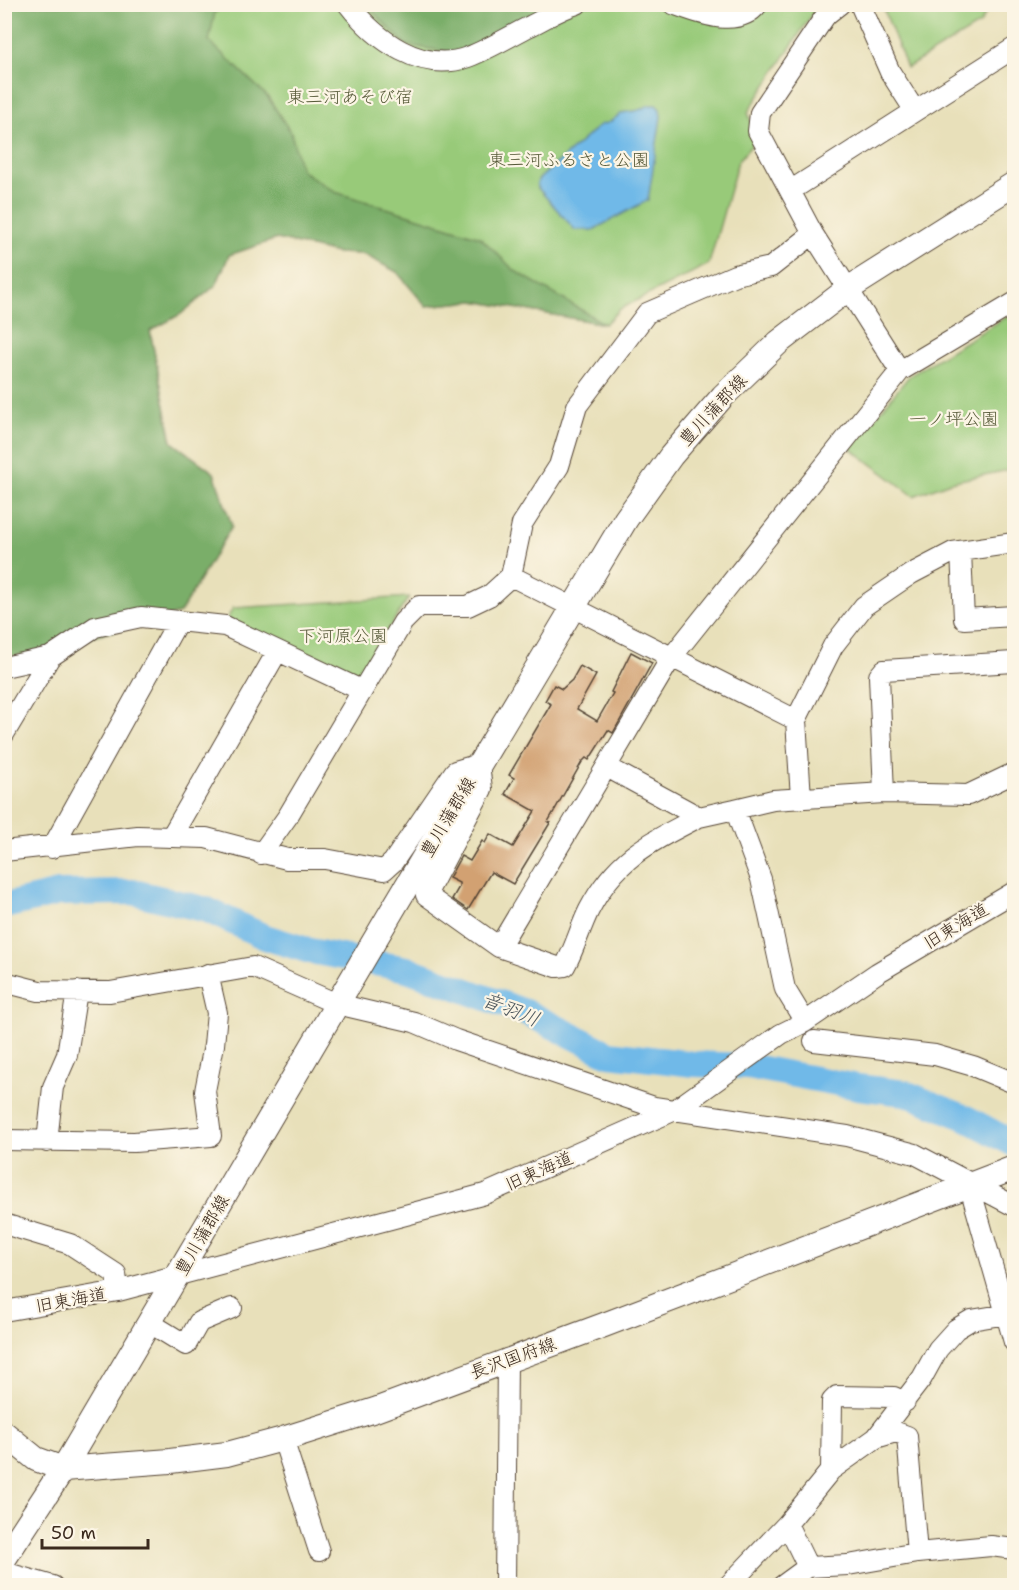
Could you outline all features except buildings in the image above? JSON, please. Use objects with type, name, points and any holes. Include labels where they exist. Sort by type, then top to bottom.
[{"type":"main road","name":"豊川蒲郡線","points":[[4,1559],[63,1469],[178,1277],[339,1000],[626,519],[679,448],[723,396],[778,342],[848,289],[1014,184]]},
{"type":"main road","name":"長沢国府線","points":[[4,1433],[36,1459],[63,1469],[227,1454],[284,1439],[375,1410],[840,1236],[1014,1168]]},
{"type":"street","points":[[348,4],[376,34],[402,52],[426,60],[446,62],[467,57],[577,4]]},
{"type":"street","points":[[673,4],[722,18],[748,13],[758,4]]},
{"type":"street","points":[[840,4],[826,15],[760,113],[758,131],[813,234],[900,372]]},
{"type":"street","points":[[860,4],[890,72],[915,111]]},
{"type":"street","points":[[790,191],[1014,48]]},
{"type":"street","points":[[261,854],[288,816],[403,622],[419,606],[468,606],[489,596],[511,576],[522,524],[559,466],[577,406],[647,313],[735,274],[771,267],[813,234]]},
{"type":"street","points":[[499,947],[671,658],[900,372],[1014,303]]},
{"type":"street","points":[[801,798],[796,720],[833,646],[864,606],[911,574],[961,551],[1014,543]]},
{"type":"street","points":[[961,551],[964,619],[1014,616]]},
{"type":"street","points":[[511,576],[796,720]]},
{"type":"street","points":[[4,667],[50,657],[95,627],[141,617],[225,626],[361,690]]},
{"type":"street","points":[[52,848],[178,621]]},
{"type":"street","points":[[171,837],[277,652]]},
{"type":"street","points":[[4,734],[50,657]]},
{"type":"street","points":[[884,793],[879,676],[884,670],[1014,662]]},
{"type":"street","points":[[4,851],[52,848],[138,836],[206,838],[287,859],[325,859],[384,870],[393,862],[455,771],[479,764],[482,789],[426,895],[499,947],[557,967],[566,966],[588,912],[607,879],[642,847],[699,817],[772,800],[884,793],[968,795],[1014,774]]},
{"type":"street","points":[[607,767],[699,817]]},
{"type":"street","points":[[735,809],[761,879],[785,989],[806,1022]]},
{"type":"street","name":"旧東海道","points":[[4,1311],[118,1291],[178,1277],[485,1194],[680,1107],[766,1044],[806,1022],[877,973],[1014,892]]},
{"type":"street","points":[[4,982],[39,991],[110,992],[253,967],[339,1000],[414,1022],[467,1044],[654,1107],[680,1107],[847,1136],[915,1154],[976,1182],[1014,1206]]},
{"type":"street","points":[[4,1140],[134,1142],[211,1136],[205,1091],[214,1045],[217,1013],[208,974]]},
{"type":"street","points":[[47,1142],[53,1087],[67,1055],[77,991]]},
{"type":"street","points":[[814,1041],[935,1055],[974,1066],[1014,1083]]},
{"type":"street","points":[[976,1182],[1014,1342]]},
{"type":"street","points":[[4,1224],[70,1244],[116,1274],[118,1291]]},
{"type":"street","points":[[150,1323],[186,1345],[199,1323],[232,1308]]},
{"type":"street","points":[[728,1586],[787,1524],[831,1470],[876,1438],[905,1402],[938,1349],[956,1329],[971,1320],[1007,1314]]},
{"type":"street","points":[[505,1586],[507,1359]]},
{"type":"street","points":[[831,1470],[832,1401],[837,1396],[894,1397],[905,1402]]},
{"type":"street","points":[[876,1438],[897,1432],[907,1436],[917,1553]]},
{"type":"street","points":[[284,1439],[319,1551]]},
{"type":"street","points":[[787,1524],[808,1567]]},
{"type":"street","points":[[782,1586],[808,1567],[848,1565],[917,1553],[991,1546],[1014,1549]]},
{"type":"street","points":[[4,1572],[53,1586]]},
{"type":"green space","points":[[4,5],[228,5],[215,12],[209,41],[268,97],[291,133],[301,170],[335,192],[480,237],[515,271],[605,324],[474,301],[426,306],[397,272],[363,254],[337,253],[277,239],[229,255],[216,285],[181,314],[150,331],[172,442],[214,473],[232,526],[180,613],[30,654],[5,657]]},
{"type":"green space","name":"東三河ふるさと公園","points":[[64,5],[823,5],[815,10],[748,112],[756,140],[738,161],[709,264],[620,309],[605,324],[474,301],[426,306],[397,272],[363,254],[337,253],[277,239],[229,255],[216,285],[181,314],[150,331],[172,442],[214,473],[232,526],[5,657],[4,264]]},
{"type":"green space","points":[[366,5],[564,5],[461,54],[406,45]]},
{"type":"green space","points":[[882,5],[990,5],[980,24],[907,68]]},
{"type":"green space","name":"一ノ坪公園","points":[[1011,314],[1014,329],[1014,469],[950,482],[914,496],[850,448],[909,376]]},
{"type":"green space","name":"下河原公園","points":[[409,597],[356,680],[227,619],[233,608]]},
{"type":"water","points":[[649,105],[656,105],[660,109],[661,117],[648,200],[593,230],[575,230],[537,187],[538,180],[601,124],[608,123],[623,113],[640,110]]},
{"type":"waterway","name":"音羽川","points":[[4,906],[59,893],[133,892],[207,910],[265,937],[310,951],[407,969],[525,1012],[609,1054],[693,1064],[747,1066],[858,1087],[905,1093],[966,1118],[1014,1144]]},
{"type":"park label","name":"東三河あそび宿","points":[[350,97]]}]
